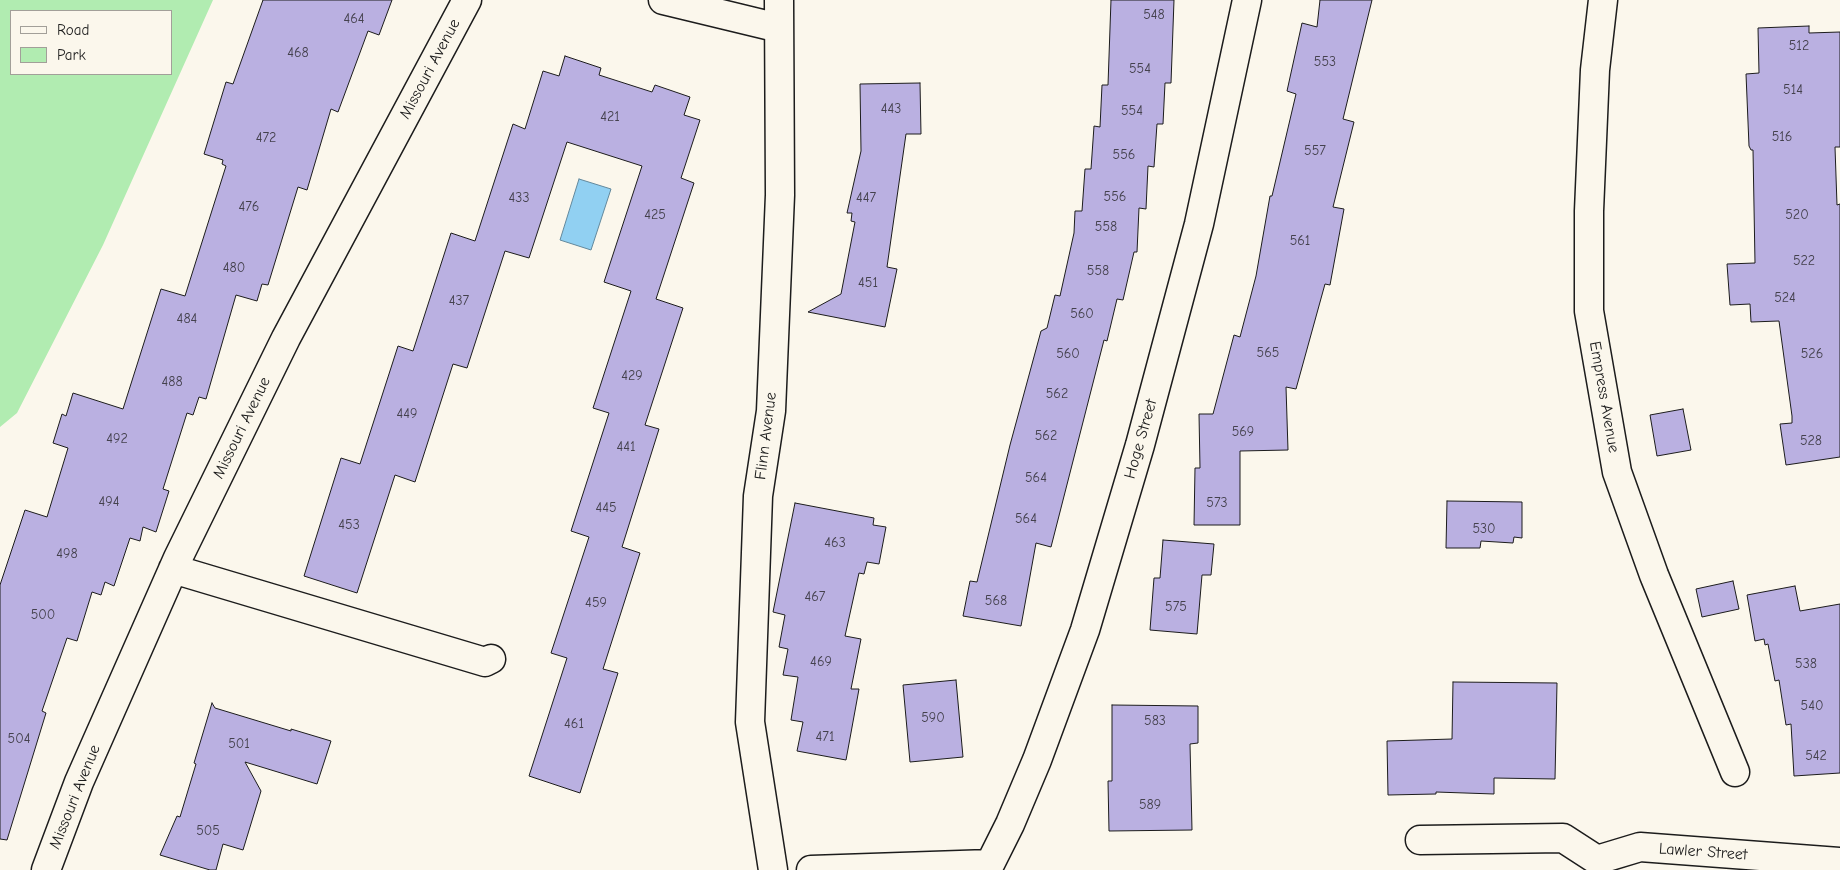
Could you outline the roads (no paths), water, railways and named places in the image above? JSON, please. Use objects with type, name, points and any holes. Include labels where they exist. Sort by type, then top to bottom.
[{"type":"street","name":"Missouri Avenue","points":[[46,870],[79,782],[173,569],[286,338],[467,0]]},
{"type":"street","points":[[663,0],[779,28]]},
{"type":"street","name":"Flinn Avenue","points":[[773,870],[750,722],[758,496],[771,411],[779,214],[779,0]]},
{"type":"street","name":"Hoge Street","points":[[991,867],[1037,760],[1085,630],[1140,445],[1199,224],[1246,0]]},
{"type":"street","name":"Empress Avenue","points":[[1603,0],[1595,70],[1589,211],[1591,320],[1617,472],[1654,575],[1735,772]]},
{"type":"street","points":[[173,569],[485,662],[491,659]]},
{"type":"street","points":[[1420,840],[1563,838],[1594,865]]},
{"type":"street","name":"Lawler Street","points":[[1594,865],[1640,847],[1840,862]]},
{"type":"street","points":[[811,870],[991,867]]},
{"type":"water","points":[[579,179],[611,189],[591,250],[560,240]]}]
